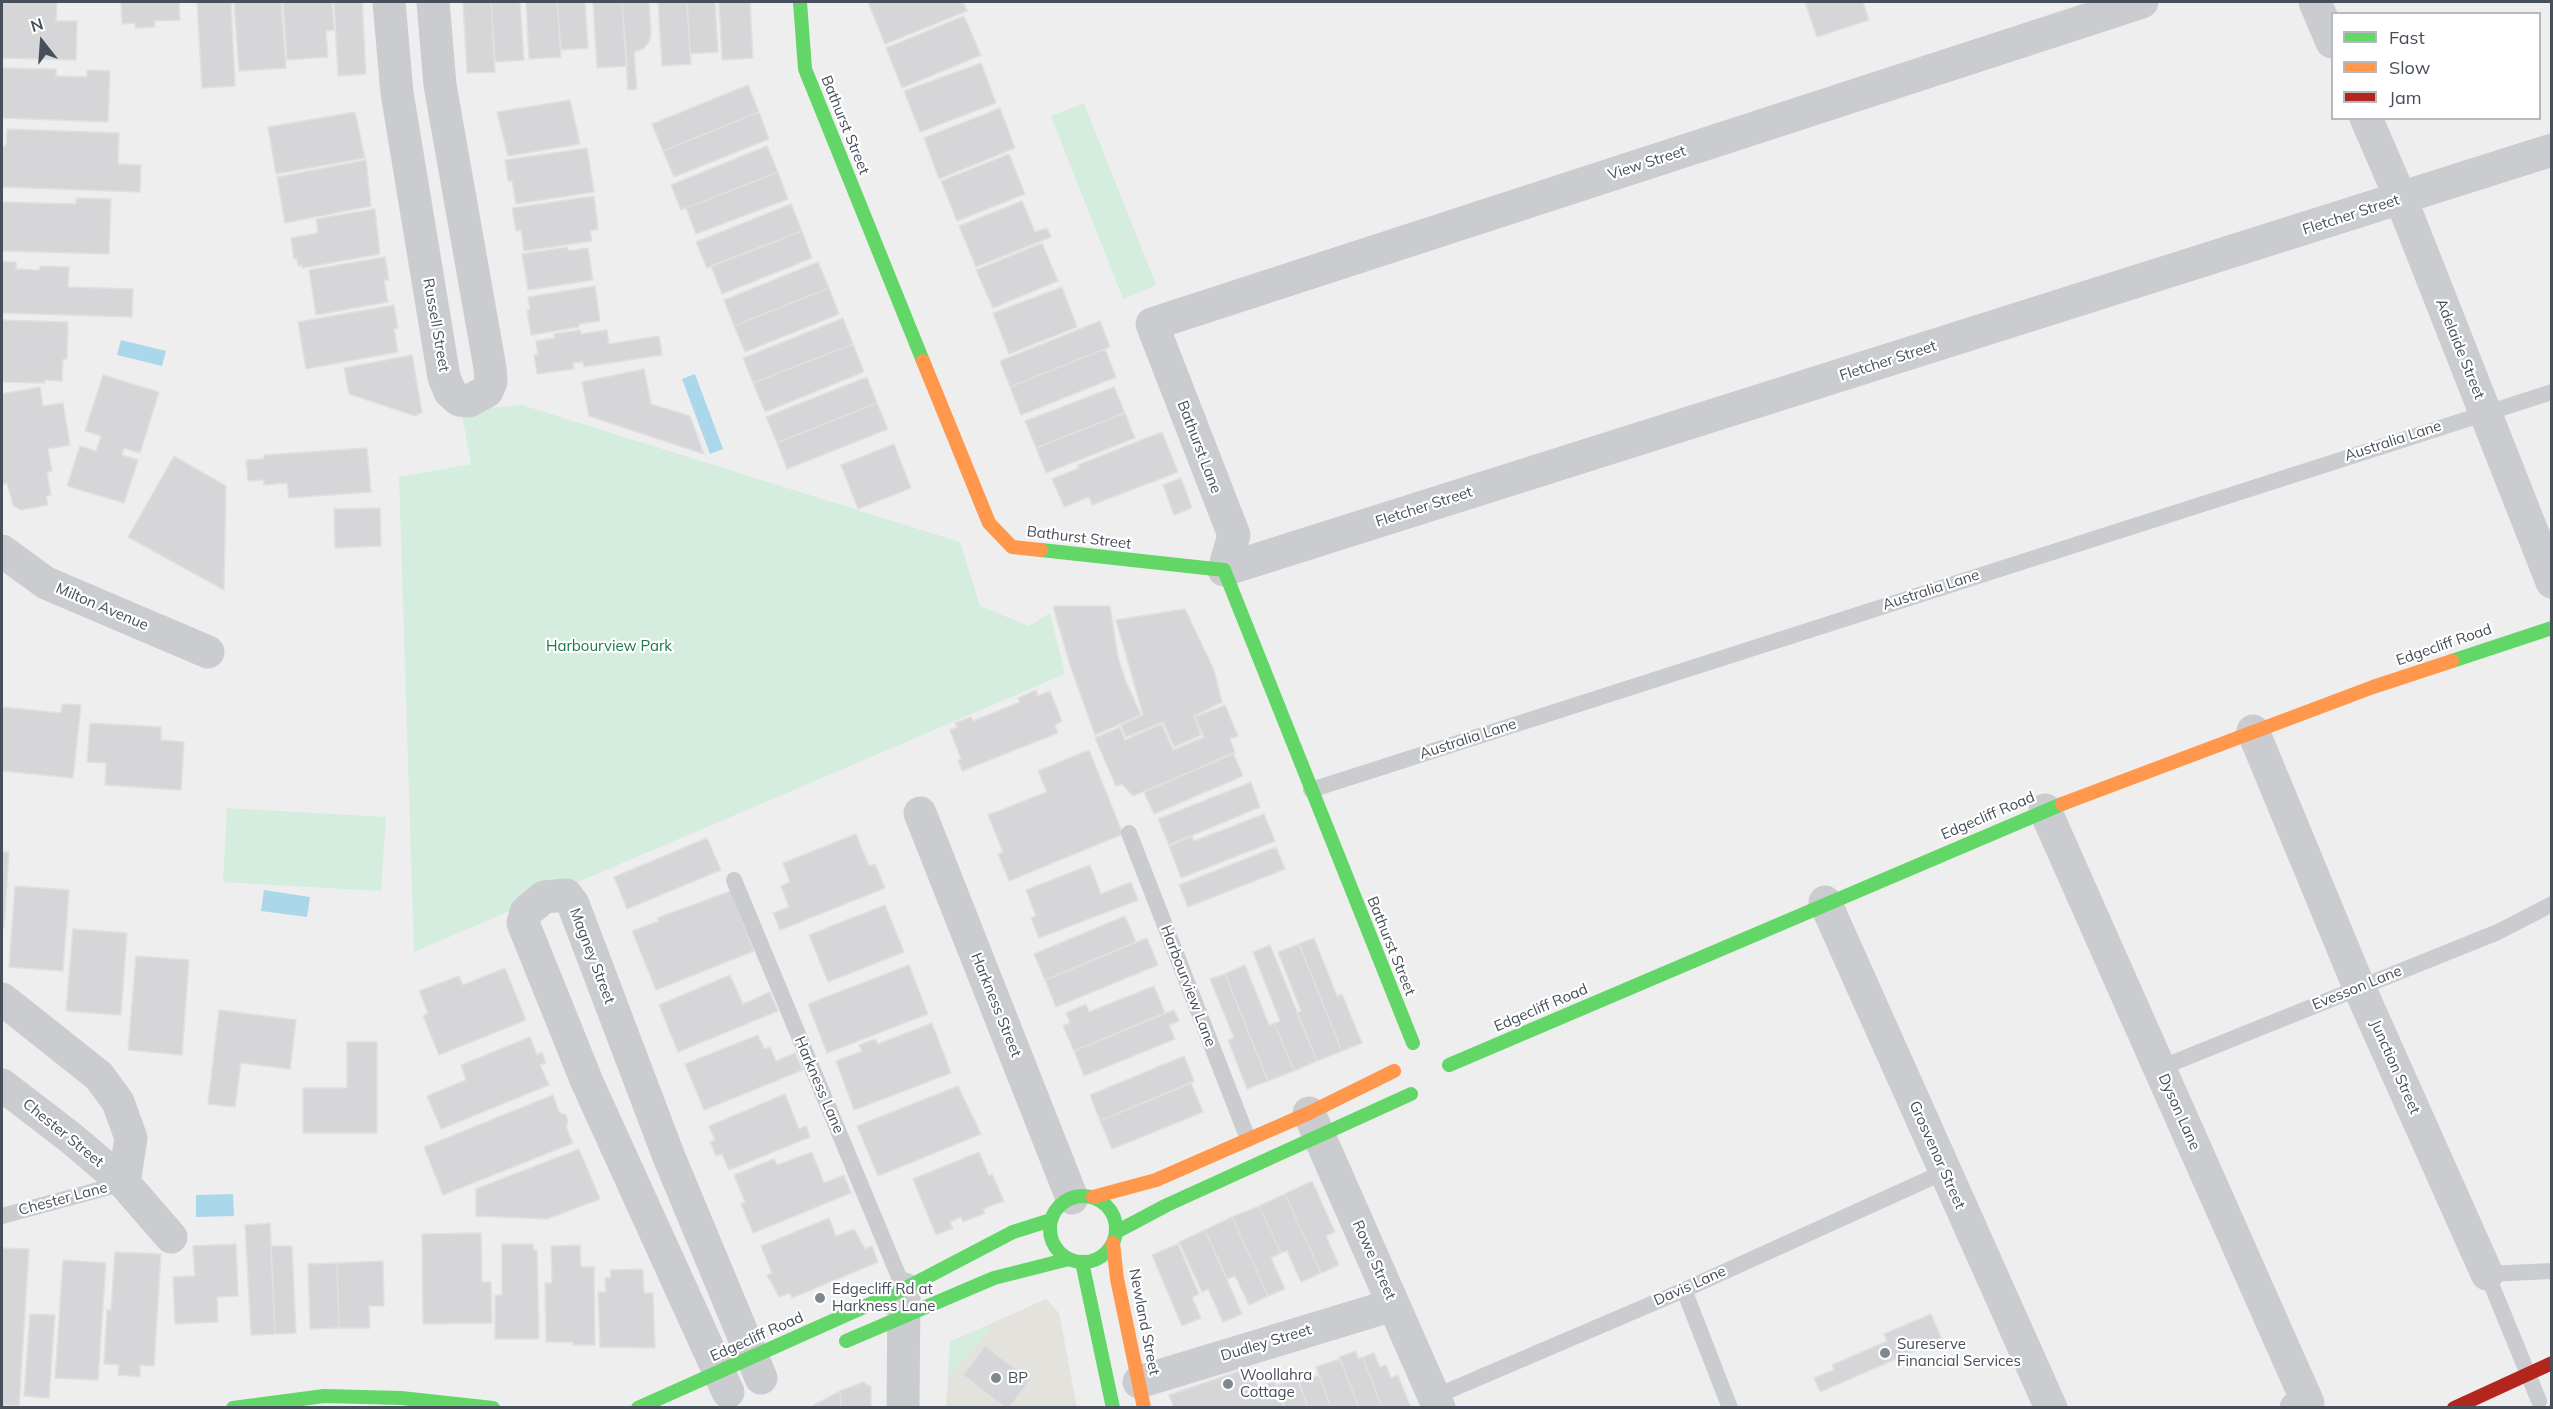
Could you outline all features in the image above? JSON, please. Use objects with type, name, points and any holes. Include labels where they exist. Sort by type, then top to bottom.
[{"type":"street","name":"Russell Street","points":[[389,2],[397,93],[444,377],[450,392],[459,400],[469,402],[487,391],[490,382],[490,368],[440,85],[434,2]]},
{"type":"street","name":"Bathurst Street","points":[[800,2],[805,69],[989,523],[1012,547],[1224,570],[1409,1047],[1394,1071]]},
{"type":"street","name":"View Street","points":[[1152,324],[2142,2]]},
{"type":"street","points":[[2315,2],[2331,40]]},
{"type":"street","name":"Adelaide Street","points":[[2367,120],[2401,199],[2552,582]]},
{"type":"street","name":"Fletcher Street","points":[[1224,570],[2552,150]]},
{"type":"street","name":"Bathurst Lane","points":[[1152,324],[1234,535],[1224,570]]},
{"type":"street","name":"Milton Avenue","points":[[2,551],[46,583],[208,652]]},
{"type":"street","name":"Edgecliff Road","points":[[1449,1065],[1825,902],[2045,810],[2253,731],[2492,646],[2552,628]]},
{"type":"street","name":"Junction Street","points":[[2253,731],[2359,987],[2487,1274]]},
{"type":"street","name":"Dyson Lane","points":[[2045,810],[2307,1403],[2296,1407]]},
{"type":"street","name":"Harkness Street","points":[[920,813],[1072,1205]]},
{"type":"street","name":"Magney Street","points":[[566,895],[573,904],[669,1157],[742,1380],[587,1082],[523,923],[525,912],[544,897],[566,895]]},
{"type":"street","name":"Grosvenor Street","points":[[1825,902],[2051,1407]]},
{"type":"street","name":"Chester Street","points":[[2,999],[99,1076],[118,1102],[131,1138],[124,1183]]},
{"type":"street","points":[[1441,1049],[1449,1065],[1446,1080]]},
{"type":"street","points":[[1394,1071],[1399,1085],[1411,1094],[1428,1095]]},
{"type":"street","name":"Edgecliff Road","points":[[1114,1238],[1167,1205],[1314,1124],[1394,1071]]},
{"type":"street","name":"Chester Street","points":[[2,1085],[71,1138],[124,1183],[171,1237]]},
{"type":"street","name":"Edgecliff Road","points":[[831,1347],[1013,1232],[1072,1205],[1156,1180],[1248,1139],[1314,1124],[1411,1094]]},
{"type":"street","name":"Rowe Street","points":[[1314,1124],[1436,1402]]},
{"type":"street","points":[[1072,1205],[1108,1207],[1115,1223],[1114,1238],[1101,1257],[1076,1261],[1060,1254],[1050,1239],[1072,1205]]},
{"type":"street","name":"Newland Street","points":[[1114,1238],[1117,1279],[1141,1395]]},
{"type":"street","points":[[1076,1261],[1113,1407]]},
{"type":"street","name":"Edgecliff Road","points":[[638,1407],[742,1380],[904,1302],[994,1278],[1076,1261]]},
{"type":"street","points":[[903,1407],[904,1302]]},
{"type":"street","name":"Dudley Street","points":[[1141,1395],[1393,1305]]},
{"type":"street","points":[[2454,1407],[2552,1363]]},
{"type":"street","points":[[232,1407],[324,1396],[401,1398],[493,1407]]},
{"type":"lane","name":"Australia Lane","points":[[1311,790],[2552,392]]},
{"type":"lane","name":"Harbourview Lane","points":[[1130,833],[1248,1139]]},
{"type":"lane","name":"Harkness Lane","points":[[734,880],[904,1302]]},
{"type":"lane","name":"Evesson Lane","points":[[2160,1068],[2498,932],[2551,908]]},
{"type":"lane","name":"Davis Lane","points":[[1436,1402],[1944,1172]]},
{"type":"lane","name":"Chester Lane","points":[[2,1215],[124,1183]]},
{"type":"lane","points":[[2487,1274],[2552,1271]]},
{"type":"lane","name":"Junction Street","points":[[2487,1274],[2539,1401]]},
{"type":"lane","points":[[1684,1290],[1730,1407]]},
{"type":"shaded area","points":[[1046,1299],[1059,1313],[1077,1407],[946,1408],[950,1342]]},
{"type":"green space","points":[[1084,103],[1156,285],[1123,299],[1051,116]]},
{"type":"green space","name":"Harbourview Park","points":[[522,405],[960,542],[980,606],[1029,626],[1050,613],[1065,674],[414,952],[399,477],[471,464],[461,410]]},
{"type":"green space","points":[[227,808],[386,817],[381,891],[223,882]]},
{"type":"green space","points":[[990,1324],[990,1330],[948,1378],[950,1342]]},
{"type":"water","points":[[121,340],[166,351],[162,366],[117,355]]},
{"type":"water","points":[[695,374],[723,449],[710,454],[682,379]]},
{"type":"water","points":[[264,890],[310,897],[307,917],[261,911]]},
{"type":"water","points":[[233,1194],[234,1216],[196,1217],[196,1195]]},
{"type":"building","points":[[2,2],[57,2],[56,21],[77,21],[76,60],[2,58]]},
{"type":"building","points":[[121,2],[179,2],[180,20],[154,21],[155,27],[135,28],[135,23],[122,24]]},
{"type":"building","points":[[197,2],[231,2],[235,86],[202,88]]},
{"type":"building","points":[[234,2],[281,2],[286,68],[239,71]]},
{"type":"building","points":[[283,2],[332,2],[334,30],[326,31],[328,57],[287,60]]},
{"type":"building","points":[[334,2],[362,2],[366,74],[338,76]]},
{"type":"building","points":[[463,2],[491,2],[495,72],[467,73]]},
{"type":"building","points":[[491,2],[520,2],[524,60],[495,62]]},
{"type":"building","points":[[526,2],[557,2],[561,57],[529,59]]},
{"type":"building","points":[[557,2],[585,2],[588,48],[561,50]]},
{"type":"building","points":[[593,2],[622,2],[627,66],[597,68]]},
{"type":"building","points":[[622,2],[649,2],[651,34],[649,42],[643,49],[634,52],[637,89],[628,90]]},
{"type":"building","points":[[658,2],[687,2],[691,64],[662,66]]},
{"type":"building","points":[[687,2],[715,2],[718,52],[690,54]]},
{"type":"building","points":[[719,2],[750,2],[753,58],[722,60]]},
{"type":"building","points":[[868,2],[963,2],[967,11],[885,44]]},
{"type":"building","points":[[1805,2],[1863,2],[1869,20],[1817,37]]},
{"type":"building","points":[[964,16],[981,55],[902,88],[886,48]]},
{"type":"building","points":[[981,63],[996,103],[920,132],[904,91]]},
{"type":"building","points":[[2,68],[56,69],[56,76],[87,77],[87,70],[110,71],[108,122],[2,118]]},
{"type":"building","points":[[748,85],[759,112],[663,151],[652,124]]},
{"type":"building","points":[[570,100],[580,144],[508,156],[497,112]]},
{"type":"building","points":[[1000,108],[1015,148],[939,179],[924,138]]},
{"type":"building","points":[[355,112],[365,158],[276,174],[268,127]]},
{"type":"building","points":[[759,112],[769,139],[674,177],[663,151]]},
{"type":"building","points":[[7,129],[119,133],[118,164],[141,165],[140,192],[2,187],[2,154],[3,146],[6,146]]},
{"type":"building","points":[[767,146],[778,172],[681,210],[671,185]]},
{"type":"building","points":[[587,148],[594,192],[516,204],[512,181],[508,181],[505,160]]},
{"type":"building","points":[[1009,154],[1025,194],[957,221],[941,181]]},
{"type":"building","points":[[366,160],[371,206],[285,223],[277,177]]},
{"type":"building","points":[[778,172],[788,199],[696,234],[686,208]]},
{"type":"building","points":[[594,196],[598,229],[590,231],[592,241],[524,251],[521,230],[516,231],[512,208]]},
{"type":"building","points":[[76,198],[111,199],[109,254],[2,251],[2,202],[76,204]]},
{"type":"building","points":[[1022,201],[1035,232],[1047,228],[1051,237],[976,267],[959,226]]},
{"type":"building","points":[[791,204],[802,231],[707,268],[696,242]]},
{"type":"building","points":[[375,209],[380,254],[302,268],[302,265],[298,266],[297,258],[294,259],[291,238],[318,233],[316,219]]},
{"type":"building","points":[[802,231],[812,258],[722,294],[711,266]]},
{"type":"building","points":[[1042,243],[1058,281],[993,308],[976,270]]},
{"type":"building","points":[[568,247],[568,251],[588,248],[593,280],[528,290],[522,254]]},
{"type":"building","points":[[385,257],[389,280],[384,280],[388,302],[316,315],[309,270]]},
{"type":"building","points":[[2,262],[16,262],[16,269],[40,270],[40,266],[69,267],[68,287],[133,289],[132,317],[2,313]]},
{"type":"building","points":[[818,262],[829,288],[734,326],[724,300]]},
{"type":"building","points":[[595,286],[600,321],[531,335],[527,310],[530,310],[528,297]]},
{"type":"building","points":[[1062,287],[1077,327],[1009,354],[993,313]]},
{"type":"building","points":[[829,288],[839,314],[745,352],[734,326]]},
{"type":"building","points":[[394,305],[398,328],[394,329],[398,352],[306,369],[298,322]]},
{"type":"building","points":[[843,318],[853,344],[753,383],[743,358]]},
{"type":"building","points":[[2,320],[68,322],[67,359],[63,359],[62,381],[2,382]]},
{"type":"building","points":[[1100,321],[1110,347],[1010,387],[1000,361]]},
{"type":"building","points":[[580,330],[581,334],[607,330],[609,344],[659,336],[662,355],[584,367],[583,362],[573,363],[574,369],[537,374],[534,355],[538,355],[536,341],[555,338],[554,334]]},
{"type":"building","points":[[853,344],[864,372],[765,412],[753,383]]},
{"type":"building","points":[[1105,349],[1116,377],[1021,415],[1010,387]]},
{"type":"building","points":[[412,355],[422,412],[415,416],[349,394],[344,368]]},
{"type":"building","points":[[644,369],[651,404],[690,416],[704,454],[589,416],[582,382]]},
{"type":"building","points":[[103,375],[159,392],[140,453],[124,448],[122,455],[138,460],[124,503],[67,486],[80,446],[96,451],[101,436],[85,431]]},
{"type":"building","points":[[867,377],[877,403],[777,443],[766,417]]},
{"type":"building","points":[[40,387],[43,406],[63,403],[70,445],[48,449],[52,471],[47,472],[51,495],[46,496],[48,505],[20,510],[13,505],[7,483],[2,484],[2,394]]},
{"type":"building","points":[[1114,387],[1125,413],[1036,448],[1025,421]]},
{"type":"building","points":[[877,403],[888,429],[787,469],[777,443]]},
{"type":"building","points":[[1125,413],[1135,438],[1046,473],[1036,448]]},
{"type":"building","points":[[1162,432],[1178,472],[1092,505],[1089,497],[1064,507],[1052,479],[1079,468],[1078,465]]},
{"type":"building","points":[[894,444],[911,488],[858,509],[841,465]]},
{"type":"building","points":[[367,448],[371,492],[289,498],[287,483],[264,485],[264,480],[248,481],[246,460],[264,459],[264,455]]},
{"type":"building","points":[[174,456],[226,486],[224,590],[128,537]]},
{"type":"building","points":[[1181,478],[1192,508],[1174,515],[1163,485]]},
{"type":"building","points":[[380,508],[381,546],[335,548],[334,509]]},
{"type":"building","points":[[1053,606],[1110,606],[1118,657],[1141,715],[1095,735],[1070,665]]},
{"type":"building","points":[[1185,609],[1214,670],[1222,702],[1194,716],[1201,735],[1174,747],[1163,722],[1126,737],[1121,725],[1143,715],[1116,620]]},
{"type":"building","points":[[1036,690],[1038,696],[1050,691],[1062,721],[1055,725],[1058,733],[962,771],[958,760],[961,759],[950,730],[957,727],[955,723],[971,717],[973,721],[1020,702],[1018,698]]},
{"type":"building","points":[[62,704],[81,705],[73,778],[2,771],[2,707],[61,713]]},
{"type":"building","points":[[1225,705],[1238,736],[1230,739],[1235,753],[1133,796],[1122,784],[1116,786],[1095,738],[1120,727],[1125,740],[1162,724],[1173,750],[1204,737],[1195,717]]},
{"type":"building","points":[[90,723],[161,727],[161,740],[184,742],[181,790],[105,785],[106,763],[87,762]]},
{"type":"building","points":[[1089,750],[1123,834],[1009,881],[998,854],[1003,852],[988,815],[1047,792],[1038,771]]},
{"type":"building","points":[[1233,753],[1243,776],[1154,814],[1144,792]]},
{"type":"building","points":[[1251,782],[1260,807],[1169,845],[1158,819]]},
{"type":"building","points":[[1264,814],[1275,841],[1181,878],[1169,846],[1192,836],[1194,841]]},
{"type":"building","points":[[856,834],[869,866],[875,864],[885,888],[780,930],[773,913],[789,907],[781,886],[790,882],[783,863]]},
{"type":"building","points":[[707,838],[721,870],[627,909],[614,877]]},
{"type":"building","points":[[1276,847],[1285,869],[1188,907],[1179,885]]},
{"type":"building","points":[[2,852],[9,852],[4,928],[2,928]]},
{"type":"building","points":[[1090,865],[1101,894],[1131,882],[1138,900],[1039,938],[1031,918],[1036,916],[1026,890]]},
{"type":"building","points":[[15,886],[69,890],[63,971],[9,967]]},
{"type":"building","points":[[731,891],[754,951],[656,990],[632,931],[659,921],[657,918]]},
{"type":"building","points":[[885,905],[904,952],[828,982],[809,935]]},
{"type":"building","points":[[1125,916],[1136,942],[1045,980],[1034,954]]},
{"type":"building","points":[[73,929],[127,933],[121,1015],[66,1011]]},
{"type":"building","points":[[1147,938],[1158,965],[1056,1007],[1045,980]]},
{"type":"building","points":[[1314,938],[1337,996],[1342,994],[1362,1043],[1342,1051],[1299,944]]},
{"type":"building","points":[[1299,944],[1342,1051],[1317,1061],[1297,1013],[1301,1011],[1278,952]]},
{"type":"building","points":[[1270,945],[1317,1061],[1294,1071],[1274,1023],[1280,1021],[1253,952]]},
{"type":"building","points":[[136,956],[189,960],[182,1055],[128,1050]]},
{"type":"building","points":[[909,965],[928,1014],[827,1053],[808,1004]]},
{"type":"building","points":[[1245,965],[1269,1025],[1274,1023],[1294,1071],[1268,1081],[1225,974]]},
{"type":"building","points":[[505,968],[526,1020],[439,1055],[423,1016],[428,1013],[419,991],[459,976],[463,985]]},
{"type":"building","points":[[1225,974],[1268,1081],[1247,1089],[1228,1040],[1234,1038],[1210,979]]},
{"type":"building","points":[[730,975],[743,1004],[770,992],[778,1011],[678,1052],[659,1005]]},
{"type":"building","points":[[1154,986],[1165,1013],[1074,1051],[1063,1026],[1070,1023],[1066,1013],[1086,1004],[1089,1012]]},
{"type":"building","points":[[219,1010],[296,1020],[290,1069],[241,1063],[235,1107],[208,1104]]},
{"type":"building","points":[[1174,1010],[1179,1021],[1169,1025],[1175,1039],[1084,1076],[1074,1051]]},
{"type":"building","points":[[932,1023],[951,1073],[854,1110],[836,1061],[862,1051],[859,1045],[875,1039],[878,1044]]},
{"type":"building","points":[[758,1035],[764,1049],[770,1047],[776,1061],[795,1053],[803,1070],[704,1110],[685,1064]]},
{"type":"building","points":[[530,1037],[537,1055],[542,1052],[546,1063],[540,1065],[549,1085],[441,1129],[427,1096],[466,1080],[461,1065]]},
{"type":"building","points":[[347,1042],[377,1042],[377,1133],[303,1133],[303,1088],[347,1088]]},
{"type":"building","points":[[1184,1056],[1194,1081],[1100,1121],[1090,1095]]},
{"type":"building","points":[[1191,1083],[1203,1112],[1112,1149],[1100,1121]]},
{"type":"building","points":[[958,1086],[981,1134],[878,1176],[857,1126]]},
{"type":"building","points":[[785,1094],[799,1129],[806,1126],[810,1137],[729,1170],[722,1154],[716,1156],[710,1142],[715,1140],[709,1126]]},
{"type":"building","points":[[553,1095],[559,1112],[566,1115],[568,1121],[566,1127],[573,1143],[443,1195],[424,1147]]},
{"type":"building","points":[[579,1149],[600,1199],[547,1219],[476,1216],[476,1189]]},
{"type":"building","points":[[812,1152],[824,1183],[844,1175],[851,1193],[753,1233],[741,1204],[745,1202],[734,1175],[774,1159],[777,1165]]},
{"type":"building","points":[[979,1152],[989,1176],[992,1174],[1004,1201],[983,1209],[985,1213],[963,1222],[961,1217],[950,1222],[953,1228],[936,1235],[913,1179]]},
{"type":"building","points":[[1312,1181],[1335,1232],[1326,1236],[1339,1265],[1321,1273],[1285,1194]]},
{"type":"building","points":[[1285,1194],[1321,1273],[1301,1282],[1287,1251],[1281,1253],[1259,1206]]},
{"type":"building","points":[[1259,1206],[1281,1253],[1271,1258],[1285,1289],[1268,1296],[1232,1217]]},
{"type":"building","points":[[1232,1217],[1268,1296],[1249,1305],[1235,1276],[1227,1279],[1205,1230]]},
{"type":"building","points":[[829,1218],[836,1236],[854,1229],[865,1249],[872,1246],[878,1262],[792,1298],[790,1293],[779,1297],[767,1275],[772,1273],[761,1246]]},
{"type":"building","points":[[270,1223],[275,1334],[251,1335],[245,1225]]},
{"type":"building","points":[[1205,1230],[1242,1314],[1223,1322],[1208,1289],[1202,1292],[1179,1242]]},
{"type":"building","points":[[481,1233],[482,1282],[491,1282],[492,1323],[423,1324],[422,1234]]},
{"type":"building","points":[[236,1244],[238,1296],[217,1297],[218,1322],[175,1324],[173,1277],[195,1276],[193,1246]]},
{"type":"building","points":[[502,1244],[533,1244],[533,1250],[537,1250],[539,1339],[495,1339],[495,1295],[502,1295]]},
{"type":"building","points":[[1178,1244],[1199,1294],[1192,1297],[1201,1318],[1182,1326],[1152,1255]]},
{"type":"building","points":[[580,1245],[581,1267],[594,1267],[595,1345],[546,1342],[545,1283],[552,1283],[551,1246]]},
{"type":"building","points":[[271,1246],[292,1246],[296,1333],[275,1334]]},
{"type":"building","points":[[2,1248],[29,1249],[19,1406],[2,1405]]},
{"type":"building","points":[[115,1252],[161,1254],[154,1366],[140,1365],[140,1377],[118,1375],[119,1365],[104,1364],[107,1310],[111,1310]]},
{"type":"building","points":[[63,1260],[106,1263],[98,1380],[55,1378]]},
{"type":"building","points":[[383,1261],[384,1306],[369,1306],[370,1328],[339,1328],[337,1263]]},
{"type":"building","points":[[337,1263],[339,1328],[310,1329],[308,1264]]},
{"type":"building","points":[[643,1269],[644,1293],[653,1293],[655,1348],[600,1347],[598,1292],[606,1292],[605,1278],[611,1278],[610,1270]]},
{"type":"building","points":[[30,1314],[55,1315],[49,1398],[24,1396]]},
{"type":"building","name":"Sureserve Financial Services","points":[[1931,1314],[1942,1339],[1820,1392],[1814,1378],[1834,1370],[1832,1365],[1887,1341],[1884,1334]]},
{"type":"building","name":"BP","points":[[985,1346],[1030,1380],[1009,1408],[963,1375]]},
{"type":"building","points":[[1356,1351],[1358,1359],[1363,1357],[1382,1408],[1359,1408],[1339,1357]]},
{"type":"building","points":[[1374,1353],[1380,1367],[1386,1365],[1391,1378],[1398,1375],[1411,1408],[1382,1408],[1363,1357]]},
{"type":"building","points":[[1340,1359],[1359,1408],[1331,1408],[1316,1367]]},
{"type":"building","name":"Woollahra Cottage","points":[[1251,1367],[1258,1387],[1275,1381],[1284,1408],[1174,1408],[1169,1395]]},
{"type":"building","points":[[1319,1375],[1331,1408],[1308,1408],[1299,1382]]},
{"type":"building","points":[[1297,1378],[1308,1408],[1285,1408],[1277,1385]]},
{"type":"building","points":[[863,1382],[871,1387],[871,1408],[841,1408],[840,1391]]},
{"type":"building","points":[[840,1391],[841,1408],[814,1408],[814,1405]]},
{"type":"traffic: fast","points":[[800,2],[805,69],[923,361]]},
{"type":"traffic: fast","points":[[1041,550],[1224,570],[1413,1043]]},
{"type":"traffic: fast","points":[[2452,661],[2552,628]]},
{"type":"traffic: fast","points":[[1449,1065],[2062,804]]},
{"type":"traffic: fast","points":[[1116,1232],[1167,1205],[1411,1094]]},
{"type":"traffic: fast","points":[[1083,1196],[1096,1198],[1106,1206],[1114,1216],[1116,1229],[1114,1242],[1106,1252],[1096,1260],[1083,1262],[1070,1260],[1060,1252],[1052,1242],[1050,1229],[1052,1216],[1060,1206],[1070,1198],[1083,1196]]},
{"type":"traffic: fast","points":[[638,1408],[904,1289],[1013,1232],[1051,1220]]},
{"type":"traffic: fast","points":[[846,1341],[994,1278],[1069,1259]]},
{"type":"traffic: fast","points":[[1082,1262],[1113,1408]]},
{"type":"traffic: fast","points":[[233,1408],[324,1396],[401,1398],[493,1408]]},
{"type":"traffic: slow","points":[[923,361],[989,523],[1012,547],[1041,550]]},
{"type":"traffic: slow","points":[[2062,804],[2373,687],[2452,661]]},
{"type":"traffic: slow","points":[[1093,1197],[1156,1180],[1309,1113],[1394,1071]]},
{"type":"traffic: slow","points":[[1113,1243],[1117,1279],[1144,1408]]},
{"type":"traffic: jam","points":[[2454,1408],[2552,1363]]},
{"type":"place","name":"Edgecliff Rd at Harkness Lane","points":[[820,1298]]},
{"type":"place","name":"Sureserve Financial Services","points":[[1885,1353]]},
{"type":"place","name":"BP","points":[[996,1378]]},
{"type":"place","name":"Woollahra Cottage","points":[[1228,1384]]}]
